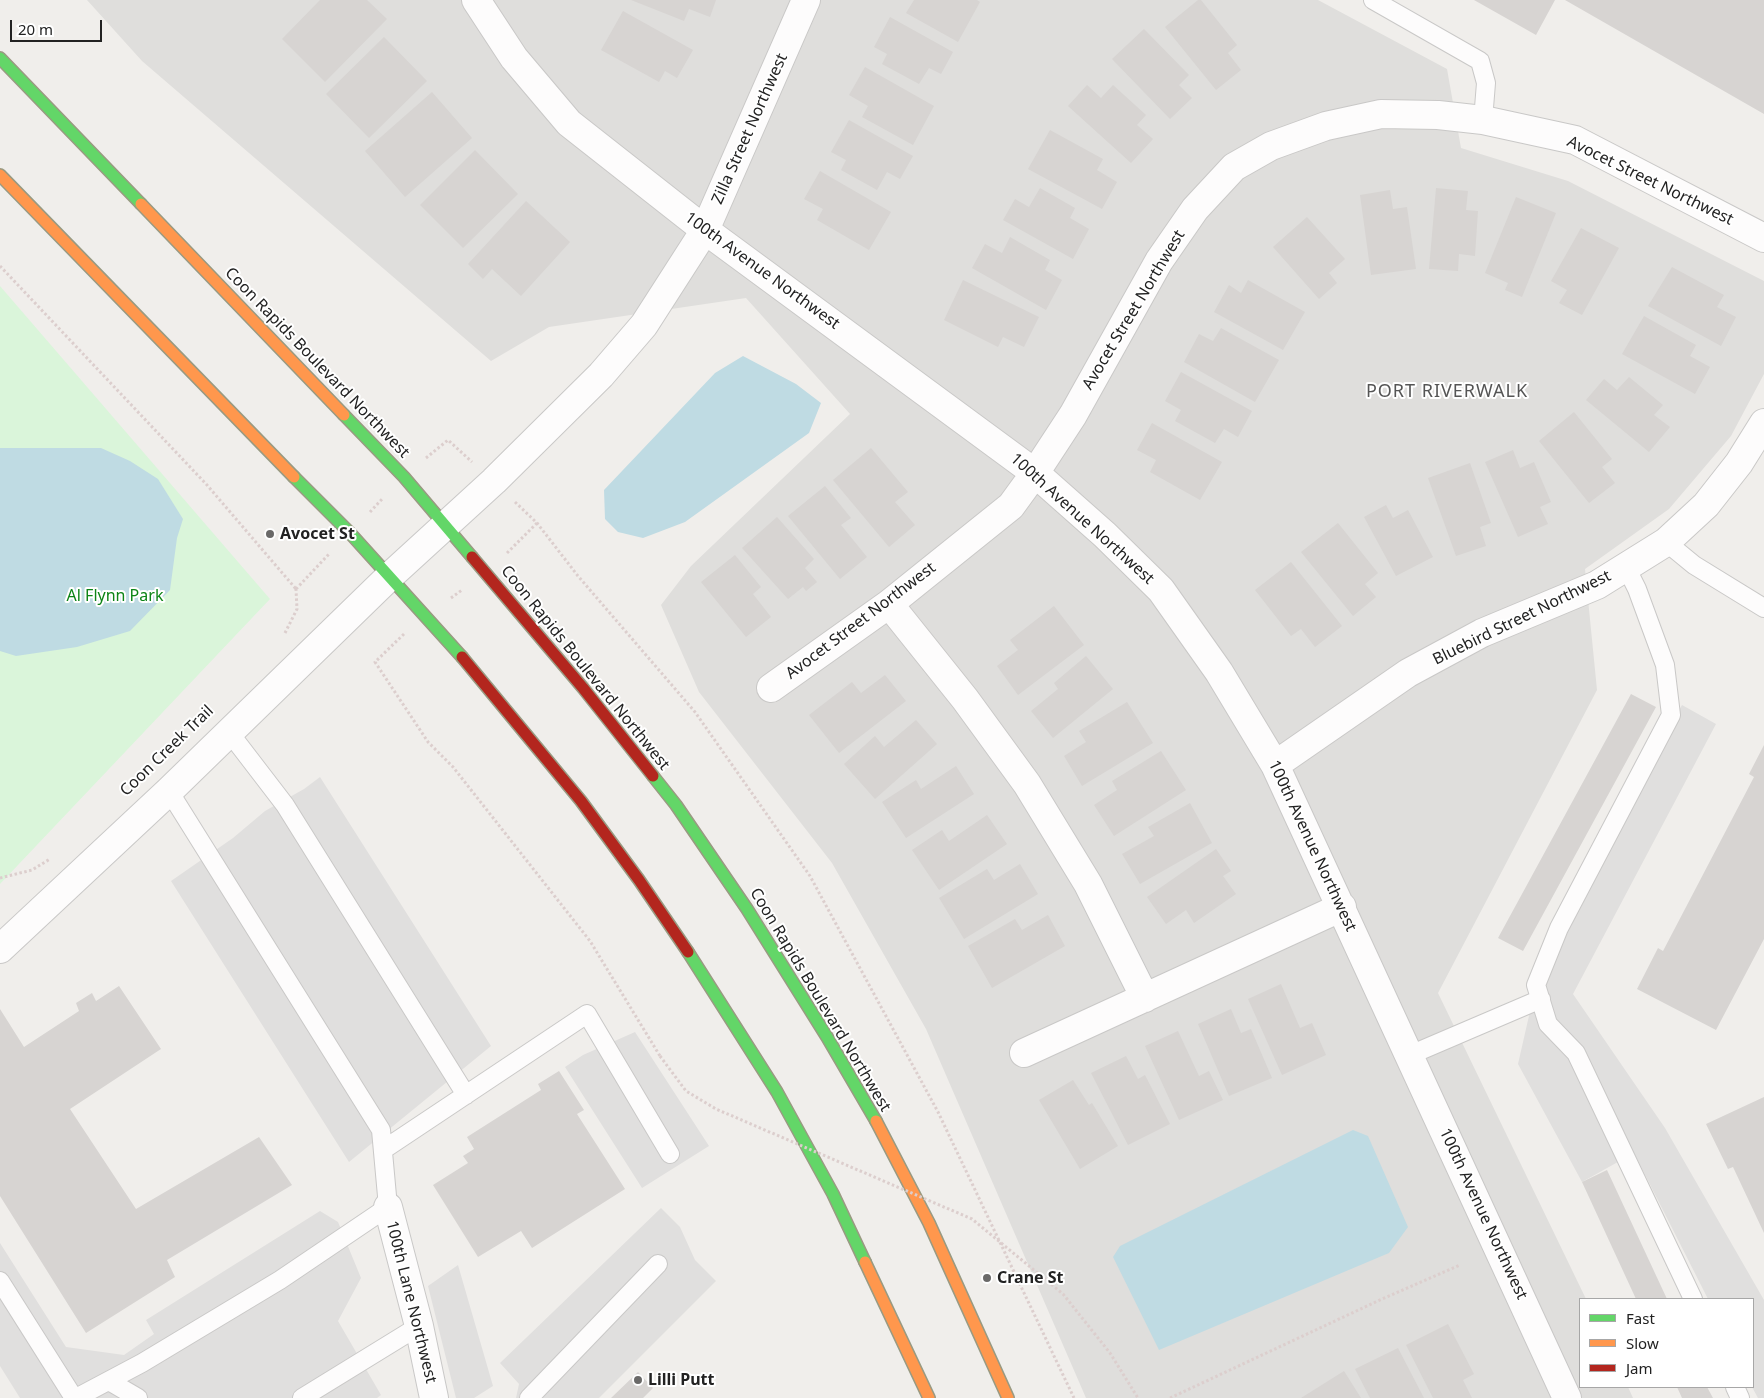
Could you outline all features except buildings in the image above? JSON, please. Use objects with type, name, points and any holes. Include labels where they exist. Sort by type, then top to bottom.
[{"type":"main road","name":"Coon Rapids Boulevard Northwest","points":[[0,58],[404,477],[582,688],[669,798],[747,909],[827,1037],[880,1128],[929,1223],[1008,1398]]},
{"type":"main road","points":[[0,175],[250,434],[350,533],[426,615],[506,708],[581,801],[639,880],[705,978],[777,1092],[833,1194],[929,1398]]},
{"type":"street","name":"100th Avenue Northwest","points":[[476,0],[514,58],[569,123],[705,230],[1036,473],[1105,535],[1161,590],[1219,672],[1275,765],[1410,1055],[1566,1398]]},
{"type":"street","name":"Zilla Street Northwest","points":[[446,526],[601,375],[644,325],[705,230],[806,0]]},
{"type":"street","name":"Avocet Street Northwest","points":[[771,688],[889,604],[1011,506],[1036,473],[1073,415],[1159,261],[1195,209],[1234,168],[1271,146],[1326,126],[1381,114],[1438,115],[1483,120],[1575,140],[1764,238]]},
{"type":"street","name":"Bluebird Street Northwest","points":[[1275,765],[1408,673],[1482,633],[1597,585],[1666,542],[1706,505],[1739,463],[1764,423]]},
{"type":"street","points":[[0,949],[169,791],[389,577],[446,526]]},
{"type":"street","points":[[889,604],[965,699],[1026,784],[1088,884],[1145,998]]},
{"type":"street","points":[[1024,1053],[1342,908]]},
{"type":"street","name":"100th Lane Northwest","points":[[388,1207],[419,1326],[434,1398]]},
{"type":"lane","points":[[1373,0],[1480,61],[1486,83],[1483,120]]},
{"type":"lane","points":[[1666,542],[1694,565],[1764,608]]},
{"type":"lane","points":[[1626,566],[1638,589],[1665,665],[1671,715],[1559,928],[1536,985],[1548,1024],[1576,1053],[1693,1298]]},
{"type":"lane","points":[[229,732],[285,805],[466,1095]]},
{"type":"lane","points":[[0,1281],[75,1398],[109,1381],[280,1280],[388,1207],[381,1130],[169,791]]},
{"type":"lane","points":[[1410,1055],[1540,999]]},
{"type":"lane","points":[[383,1150],[587,1014],[670,1154]]},
{"type":"lane","points":[[528,1398],[658,1264]]},
{"type":"lane","points":[[302,1398],[419,1326]]},
{"type":"lane","points":[[109,1381],[138,1398]]},
{"type":"path","points":[[0,266],[207,485],[296,589],[297,609],[287,632],[280,638]]},
{"type":"path","points":[[1074,1398],[938,1112],[810,876],[694,712],[578,576],[537,523],[486,573],[426,615],[385,650],[375,662],[428,742],[453,767],[590,941],[660,1056],[686,1091],[716,1109],[972,1219],[1063,1294],[1110,1353],[1138,1398]]},
{"type":"path","points":[[296,589],[350,533]]},
{"type":"path","points":[[0,878],[32,870],[55,856]]},
{"type":"path","points":[[1170,1398],[1382,1299],[1460,1265]]},
{"type":"shaded area","points":[[87,0],[1318,0],[1447,69],[1461,148],[1568,181],[1764,281],[1764,374],[1731,436],[1669,509],[1585,569],[1597,690],[1438,993],[1586,1298],[1579,1298],[1579,1388],[1628,1388],[1633,1398],[1086,1398],[926,1029],[832,863],[699,692],[661,605],[691,566],[850,414],[746,298],[549,327],[491,361],[142,61]]},
{"type":"shaded area","points":[[1682,705],[1716,724],[1573,994],[1665,1128],[1764,1300],[1764,1398],[1758,1398],[1753,1388],[1754,1298],[1707,1298],[1634,1153],[1582,1182],[1518,1064],[1536,985],[1559,928]]},
{"type":"shaded area","points":[[320,777],[491,1046],[349,1162],[171,881],[233,838],[265,811],[304,789]]},
{"type":"shaded area","points":[[635,1032],[709,1146],[642,1188],[565,1067],[583,1055]]},
{"type":"shaded area","points":[[661,1208],[680,1227],[695,1260],[716,1281],[599,1398],[516,1398],[519,1384],[500,1363]]},
{"type":"shaded area","points":[[320,1211],[338,1222],[361,1278],[338,1321],[381,1395],[377,1398],[20,1398],[0,1366],[0,1243],[66,1347],[124,1355],[154,1334],[146,1320]]},
{"type":"shaded area","points":[[458,1265],[493,1386],[474,1398],[456,1398],[428,1286]]},
{"type":"green space","name":"Al Flynn Park","points":[[0,286],[270,599],[0,884]]},
{"type":"water","points":[[743,356],[796,384],[821,403],[809,433],[685,522],[643,538],[618,532],[605,519],[604,490],[715,373]]},
{"type":"water","points":[[0,448],[101,448],[130,461],[158,479],[183,519],[177,538],[170,590],[130,631],[77,647],[16,656],[0,651]]},
{"type":"water","points":[[1353,1130],[1368,1136],[1408,1227],[1389,1253],[1159,1350],[1113,1257],[1120,1246]]},
{"type":"traffic: fast","points":[[0,58],[141,204]]},
{"type":"traffic: fast","points":[[344,415],[404,477],[472,557]]},
{"type":"traffic: fast","points":[[294,477],[350,533],[462,657]]},
{"type":"traffic: fast","points":[[653,776],[676,805],[747,909],[827,1037],[876,1121]]},
{"type":"traffic: fast","points":[[688,952],[777,1092],[833,1194],[865,1262]]},
{"type":"traffic: slow","points":[[0,175],[294,477]]},
{"type":"traffic: slow","points":[[141,204],[344,415]]},
{"type":"traffic: slow","points":[[876,1121],[929,1223],[1008,1398]]},
{"type":"traffic: slow","points":[[865,1262],[929,1398]]},
{"type":"traffic: jam","points":[[472,557],[583,688],[653,776]]},
{"type":"traffic: jam","points":[[462,657],[581,801],[639,880],[688,952]]},
{"type":"place","name":"Avocet St","points":[[270,534]]},
{"type":"place","name":"Crane St","points":[[987,1278]]},
{"type":"place","name":"Lilli Putt","points":[[638,1380]]},
{"type":"district","name":"PORT RIVERWALK","points":[[1447,392]]}]
